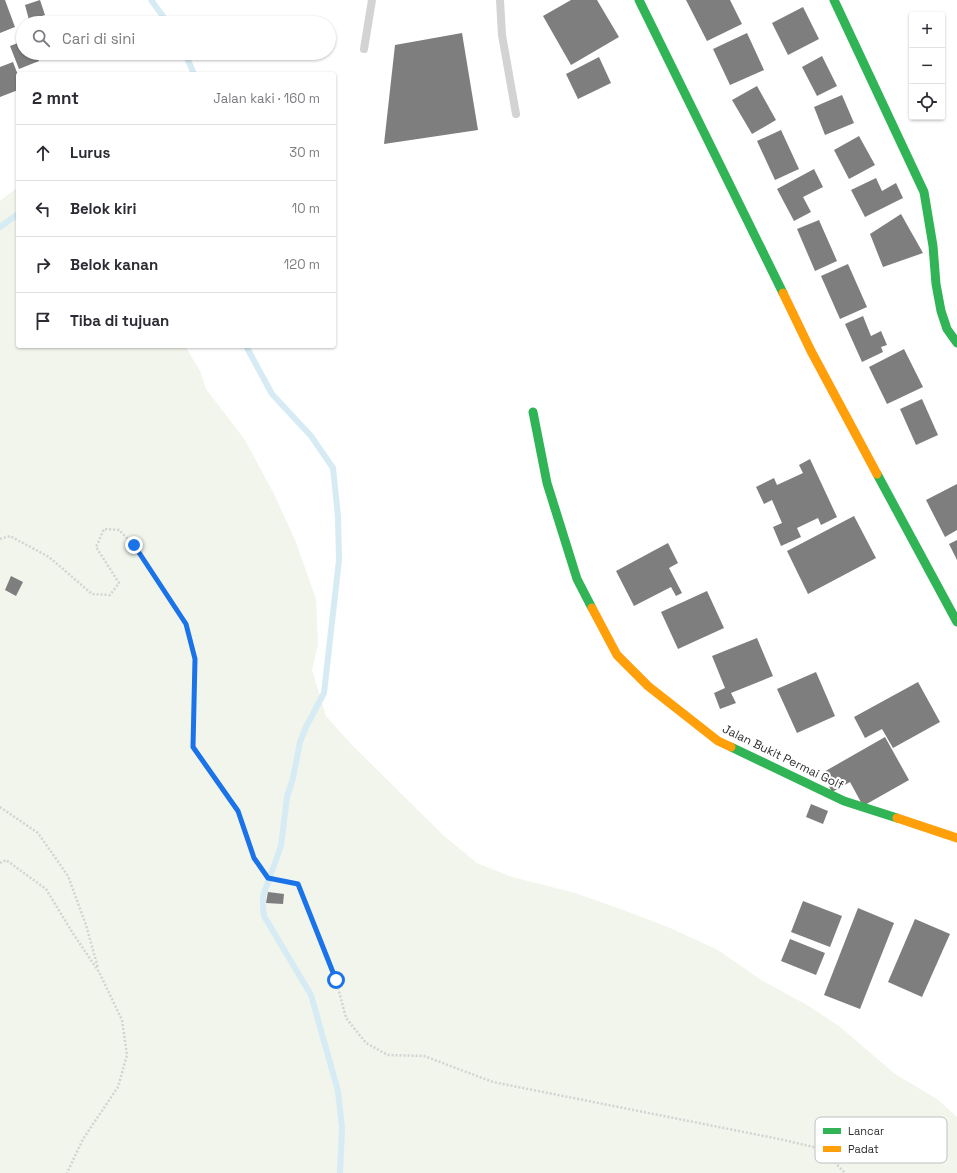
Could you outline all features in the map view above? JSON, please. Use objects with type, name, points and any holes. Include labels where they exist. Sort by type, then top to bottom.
[{"type":"street","points":[[639,0],[811,351],[957,622]]},
{"type":"street","points":[[834,0],[924,192],[933,246],[936,284],[941,311],[947,329],[957,343]]},
{"type":"street","name":"Jalan Bukit Permai Golf","points":[[532,412],[546,483],[577,579],[617,655],[648,686],[718,741],[844,801],[957,838]]},
{"type":"lane","points":[[364,49],[372,0]]},
{"type":"lane","points":[[500,0],[502,35],[516,114]]},
{"type":"path","points":[[0,539],[10,536],[49,557],[92,594],[110,596],[119,584],[96,547],[104,529],[119,530],[134,545],[186,624],[195,659],[193,747],[238,811],[254,858],[268,878],[298,884],[336,980],[346,1018],[366,1043],[388,1056],[424,1056],[493,1082],[815,1147]]},
{"type":"path","points":[[0,807],[38,833],[68,876],[86,926],[99,972]]},
{"type":"path","points":[[0,862],[6,860],[46,889],[72,932],[99,972],[122,1020],[128,1055],[118,1087],[83,1138],[67,1173]]},
{"type":"path","points":[[835,1163],[845,1173]]},
{"type":"shaded area","points":[[16,189],[16,348],[186,348],[200,371],[206,389],[245,440],[275,496],[295,540],[316,599],[318,645],[312,670],[326,716],[350,743],[443,835],[477,863],[512,877],[575,893],[670,928],[718,950],[761,980],[807,1005],[839,1026],[895,1074],[937,1099],[957,1117],[957,1173],[0,1173],[0,201]]},
{"type":"building","points":[[0,0],[5,0],[15,27],[0,33]]},
{"type":"building","points":[[40,0],[45,15],[28,16],[25,5]]},
{"type":"building","points":[[571,0],[597,0],[619,37],[571,65],[543,16]]},
{"type":"building","points":[[686,0],[730,0],[742,24],[707,41]]},
{"type":"building","points":[[803,7],[819,39],[788,55],[772,23]]},
{"type":"building","points":[[462,33],[478,130],[384,144],[395,45]]},
{"type":"building","points":[[747,33],[764,70],[730,85],[713,49]]},
{"type":"building","points":[[16,44],[16,60],[39,61],[19,69],[10,46]]},
{"type":"building","points":[[822,56],[837,86],[817,96],[802,67]]},
{"type":"building","points":[[599,57],[611,83],[578,99],[566,74]]},
{"type":"building","points":[[13,62],[17,72],[16,91],[0,97],[0,67]]},
{"type":"building","points":[[757,86],[776,120],[752,134],[732,100]]},
{"type":"building","points":[[842,95],[854,123],[825,135],[814,107]]},
{"type":"building","points":[[781,130],[799,169],[775,180],[757,141]]},
{"type":"building","points":[[859,136],[875,165],[849,179],[834,150]]},
{"type":"building","points":[[814,169],[823,187],[803,197],[811,212],[794,221],[777,189]]},
{"type":"building","points":[[876,178],[882,191],[896,183],[903,198],[865,217],[851,190]]},
{"type":"building","points":[[901,214],[923,253],[883,267],[870,234]]},
{"type":"building","points":[[819,220],[837,261],[815,271],[797,229]]},
{"type":"building","points":[[848,264],[867,307],[840,319],[821,276]]},
{"type":"building","points":[[863,316],[871,336],[881,331],[887,345],[881,347],[883,352],[862,362],[845,324]]},
{"type":"building","points":[[904,349],[923,387],[887,404],[869,367]]},
{"type":"building","points":[[922,399],[938,435],[916,445],[900,409]]},
{"type":"building","points":[[810,459],[837,517],[821,525],[818,518],[797,528],[801,537],[781,546],[773,527],[782,523],[772,500],[764,504],[756,487],[774,478],[777,485],[803,473],[799,465]]},
{"type":"building","points":[[957,484],[957,530],[945,537],[926,500]]},
{"type":"building","points":[[854,516],[876,558],[808,594],[787,551]]},
{"type":"building","points":[[957,540],[957,560],[949,544]]},
{"type":"building","points":[[668,543],[678,563],[669,568],[682,593],[676,596],[671,587],[634,606],[616,571]]},
{"type":"building","points":[[11,576],[23,582],[16,596],[5,590]]},
{"type":"building","points":[[707,591],[724,628],[678,649],[661,612]]},
{"type":"building","points":[[757,638],[773,676],[731,693],[736,703],[720,709],[714,693],[725,688],[712,656]]},
{"type":"building","points":[[816,672],[835,716],[797,733],[777,689]]},
{"type":"building","points":[[918,682],[940,722],[893,748],[882,729],[865,738],[854,717]]},
{"type":"building","points":[[885,737],[909,780],[863,806],[850,782],[832,792],[822,773]]},
{"type":"building","points":[[811,804],[828,811],[823,824],[806,817]]},
{"type":"building","points":[[268,892],[284,894],[283,904],[266,903]]},
{"type":"building","points":[[803,901],[842,916],[830,947],[791,932]]},
{"type":"building","points":[[858,908],[894,923],[860,1009],[824,995]]},
{"type":"building","points":[[915,919],[950,934],[922,997],[888,982]]},
{"type":"building","points":[[790,939],[825,953],[816,975],[781,961]]},
{"type":"waterway","points":[[151,0],[163,16]]},
{"type":"waterway","points":[[188,60],[193,72]]},
{"type":"waterway","points":[[0,227],[16,215]]},
{"type":"waterway","points":[[247,348],[272,394],[311,436],[333,468],[338,516],[339,560],[324,693],[306,727],[300,742],[293,778],[287,797],[281,846],[263,896],[263,907],[264,916],[311,995],[338,1091],[342,1128],[340,1173]]},
{"type":"traffic: fast","points":[[639,0],[783,293]]},
{"type":"traffic: fast","points":[[834,0],[924,192],[933,246],[936,284],[941,311],[947,329],[957,343]]},
{"type":"traffic: fast","points":[[533,412],[547,483],[577,579],[592,608]]},
{"type":"traffic: fast","points":[[877,474],[957,622]]},
{"type":"traffic: fast","points":[[731,747],[844,801],[897,818]]},
{"type":"traffic: slow","points":[[783,293],[811,351],[877,474]]},
{"type":"traffic: slow","points":[[592,608],[617,655],[648,686],[718,741],[731,747]]},
{"type":"traffic: slow","points":[[897,818],[957,838]]},
{"type":"route","points":[[134,545],[186,624],[195,659],[193,747],[238,811],[254,858],[268,878],[298,884],[336,980]]}]
